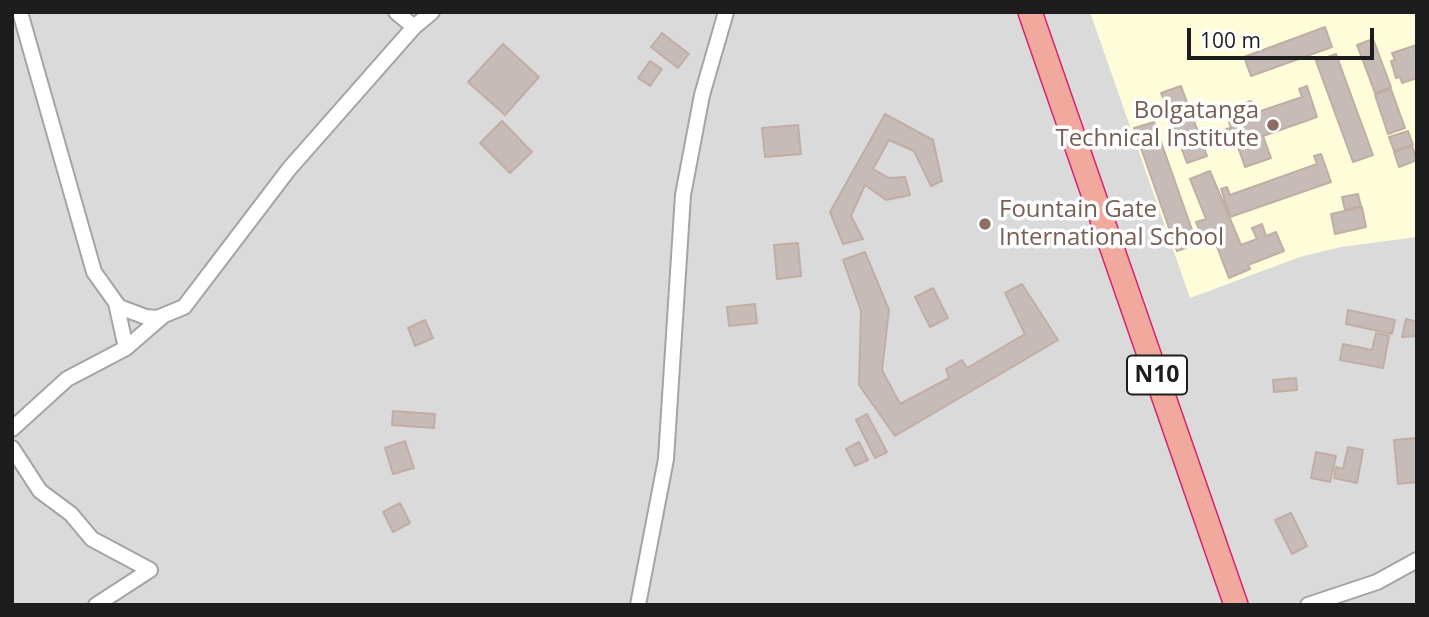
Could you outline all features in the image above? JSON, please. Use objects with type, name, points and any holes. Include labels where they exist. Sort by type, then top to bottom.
[{"type":"highway","name":"N10","points":[[1030,12],[1236,605]]},
{"type":"street","points":[[20,12],[94,272],[116,303],[126,348]]},
{"type":"street","points":[[396,12],[414,27]]},
{"type":"street","points":[[12,429],[66,379],[126,348],[163,316],[184,307],[289,169],[414,27],[432,12]]},
{"type":"street","points":[[638,605],[666,459],[683,195],[702,95],[726,12]]},
{"type":"street","points":[[116,303],[145,317],[163,316]]},
{"type":"street","points":[[12,448],[40,491],[71,514],[92,539],[149,570],[96,605]]},
{"type":"street","points":[[1308,605],[1377,582],[1417,560]]},
{"type":"shaded area","points":[[12,12],[1417,12],[1417,605],[12,605]]},
{"type":"shaded area","name":"Bolgatanga Technical Institute","points":[[1090,12],[1417,12],[1417,237],[1341,247],[1300,257],[1190,298]]},
{"type":"building","points":[[1325,27],[1332,47],[1251,76],[1244,57]]},
{"type":"building","points":[[662,33],[689,54],[678,68],[651,47]]},
{"type":"building","points":[[1373,39],[1391,87],[1375,93],[1357,45]]},
{"type":"building","points":[[503,44],[539,77],[505,115],[468,82]]},
{"type":"building","points":[[1417,45],[1417,78],[1402,83],[1400,77],[1396,78],[1391,61],[1395,60],[1392,53]]},
{"type":"building","points":[[1336,54],[1373,155],[1353,162],[1316,61]]},
{"type":"building","points":[[650,61],[662,69],[650,86],[638,78]]},
{"type":"building","points":[[1181,86],[1207,156],[1187,163],[1161,93]]},
{"type":"building","points":[[1307,86],[1317,117],[1263,136],[1271,158],[1245,167],[1236,141],[1230,143],[1226,129],[1231,128],[1225,110],[1251,101],[1255,113],[1302,97],[1299,89]]},
{"type":"building","points":[[1391,89],[1405,128],[1388,134],[1375,95]]},
{"type":"building","points":[[885,114],[933,140],[942,181],[931,186],[914,151],[889,140],[873,169],[889,178],[905,177],[910,195],[886,200],[865,185],[851,216],[863,239],[843,244],[830,212]]},
{"type":"building","points":[[502,121],[532,152],[510,173],[480,143]]},
{"type":"building","points":[[1154,122],[1197,244],[1177,251],[1134,128]]},
{"type":"building","points":[[798,125],[801,154],[765,157],[762,128]]},
{"type":"building","points":[[1408,131],[1413,145],[1394,151],[1389,137]]},
{"type":"building","points":[[1412,146],[1417,160],[1399,167],[1394,152]]},
{"type":"building","points":[[1321,154],[1331,182],[1230,217],[1221,189],[1227,187],[1230,195],[1317,164],[1314,156]]},
{"type":"building","points":[[1210,171],[1241,245],[1257,239],[1252,228],[1262,224],[1266,236],[1276,232],[1284,251],[1248,265],[1250,269],[1229,278],[1211,231],[1201,235],[1196,222],[1206,219],[1190,179]]},
{"type":"building","points":[[1358,194],[1361,206],[1345,210],[1342,197]]},
{"type":"building","points":[[1362,207],[1366,227],[1335,234],[1331,214]]},
{"type":"building","points":[[798,243],[801,276],[777,279],[774,245]]},
{"type":"building","points":[[865,252],[889,310],[882,370],[900,404],[949,378],[946,369],[962,360],[967,368],[1025,334],[1005,293],[1022,284],[1058,340],[895,436],[859,385],[861,311],[843,260]]},
{"type":"building","points":[[933,288],[948,318],[930,327],[915,297]]},
{"type":"building","points":[[755,304],[757,323],[729,326],[727,307]]},
{"type":"building","points":[[1348,310],[1395,320],[1392,334],[1346,324]]},
{"type":"building","points":[[1406,319],[1417,322],[1417,336],[1402,337]]},
{"type":"building","points":[[425,320],[433,338],[415,346],[408,328]]},
{"type":"building","points":[[1376,333],[1389,336],[1383,368],[1340,360],[1343,344],[1372,350]]},
{"type":"building","points":[[1296,378],[1297,390],[1274,392],[1273,380]]},
{"type":"building","points":[[393,411],[435,414],[434,428],[392,425]]},
{"type":"building","points":[[867,414],[887,452],[875,458],[856,420]]},
{"type":"building","points":[[1417,438],[1417,482],[1398,484],[1394,440]]},
{"type":"building","points":[[405,441],[414,468],[393,474],[385,448]]},
{"type":"building","points":[[859,442],[868,460],[855,466],[846,449]]},
{"type":"building","points":[[1348,447],[1363,450],[1357,483],[1334,478],[1336,467],[1343,469]]},
{"type":"building","points":[[1316,452],[1336,456],[1330,482],[1311,478]]},
{"type":"building","points":[[400,503],[410,523],[393,532],[383,512]]},
{"type":"building","points":[[1291,513],[1307,546],[1292,554],[1275,520]]},
{"type":"place","name":"Bolgatanga Technical Institute","points":[[1273,125]]},
{"type":"place","name":"Fountain Gate International School","points":[[985,224]]}]
